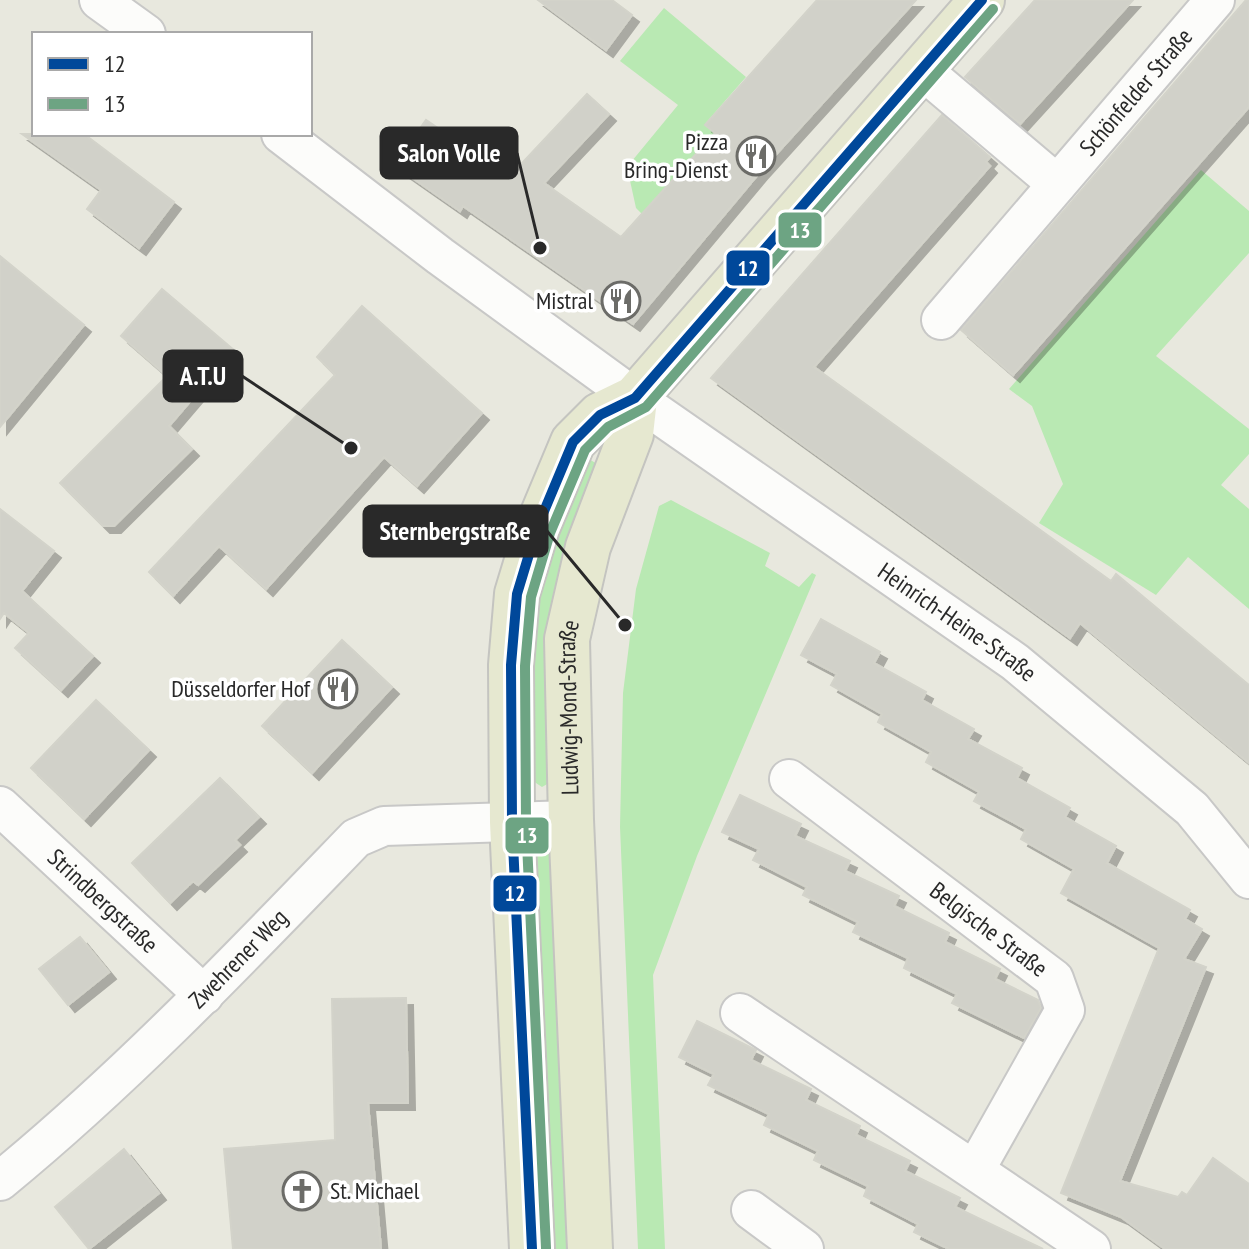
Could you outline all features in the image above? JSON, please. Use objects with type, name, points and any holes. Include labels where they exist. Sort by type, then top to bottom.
[{"type":"main road","points":[[532,1249],[512,822],[511,665],[517,594],[537,528],[573,442],[600,415],[635,398],[982,0]]},
{"type":"main road","name":"Ludwig-Mond-Straße","points":[[590,1249],[571,820],[567,639],[588,547],[631,434],[635,398]]},
{"type":"street","points":[[99,0],[143,32]]},
{"type":"street","name":"Schönfelder Straße","points":[[941,320],[1215,0]]},
{"type":"street","points":[[921,69],[1057,184]]},
{"type":"street","name":"Heinrich-Heine-Straße","points":[[284,136],[440,256],[635,398],[1015,662],[1192,809],[1249,879]]},
{"type":"street","name":"Belgische Straße","points":[[789,779],[1054,979],[1065,1010],[975,1170]]},
{"type":"street","name":"Strindbergstraße","points":[[0,806],[204,995]]},
{"type":"street","name":"Zwehrener Weg","points":[[0,1181],[73,1121],[204,995],[356,838],[384,826],[571,820]]},
{"type":"street","points":[[740,1013],[1091,1249]]},
{"type":"street","points":[[751,1210],[804,1249]]},
{"type":"green space","points":[[664,8],[746,77],[705,124],[715,133],[642,214],[636,208],[627,167],[678,105],[620,61]]},
{"type":"green space","points":[[1201,170],[1249,211],[1249,253],[1156,356],[1249,429],[1249,454],[1221,485],[1249,509],[1249,609],[1188,557],[1156,595],[1039,523],[1063,484],[1032,406],[1009,389]]},
{"type":"green space","points":[[587,458],[599,465],[549,783],[542,787],[533,781],[531,643],[540,587],[553,539]]},
{"type":"green space","points":[[671,500],[770,553],[765,566],[799,587],[812,573],[816,575],[697,856],[653,975],[665,1249],[638,1249],[620,827],[623,693],[636,589],[659,506]]},
{"type":"green space","points":[[540,845],[552,855],[569,1249],[550,1249],[531,849]]},
{"type":"building","points":[[538,0],[612,0],[632,15],[606,50]]},
{"type":"building","points":[[817,0],[916,0],[760,172],[633,324],[463,206],[460,211],[394,165],[426,120],[509,177],[587,94],[609,114],[544,183],[621,237],[715,133],[705,125]]},
{"type":"building","points":[[1035,0],[1133,0],[1020,124],[965,77]]},
{"type":"building","points":[[1249,0],[1249,107],[1013,375],[961,330]]},
{"type":"building","points":[[942,115],[990,157],[986,162],[990,166],[814,367],[1111,581],[1116,574],[1249,685],[1249,763],[1080,623],[1070,638],[711,378]]},
{"type":"building","points":[[22,134],[87,136],[174,202],[139,248],[87,209],[101,190]]},
{"type":"building","points":[[0,256],[84,325],[0,427]]},
{"type":"building","points":[[162,289],[234,350],[169,426],[192,449],[114,526],[103,526],[60,483],[167,376],[121,336]]},
{"type":"building","points":[[362,306],[482,413],[417,486],[384,457],[266,589],[219,546],[173,596],[149,572],[335,375],[317,357]]},
{"type":"building","points":[[0,509],[54,551],[22,591],[93,656],[61,690],[15,648],[29,633],[4,613],[0,619]]},
{"type":"building","points":[[821,619],[880,652],[874,663],[926,692],[922,700],[974,729],[968,739],[1022,768],[1017,778],[1070,808],[1065,817],[1116,846],[1107,863],[1190,910],[1185,919],[1202,929],[1184,959],[1206,967],[1120,1181],[1178,1197],[1182,1192],[1187,1195],[1213,1158],[1249,1184],[1249,1249],[1165,1249],[1121,1217],[1061,1193],[1159,948],[1061,893],[1074,869],[1021,839],[1026,829],[974,801],[979,792],[926,762],[931,752],[878,722],[882,714],[831,685],[837,674],[801,655]]},
{"type":"building","points":[[342,640],[392,687],[312,773],[262,726]]},
{"type":"building","points":[[96,700],[149,750],[84,819],[31,768]]},
{"type":"building","points":[[220,778],[259,817],[235,840],[240,845],[198,885],[193,881],[170,903],[132,863]]},
{"type":"building","points":[[740,795],[801,824],[795,836],[850,861],[845,871],[899,896],[894,906],[949,933],[945,942],[1000,969],[995,979],[1038,1000],[1041,1008],[1024,1038],[952,1003],[957,994],[904,968],[908,958],[853,932],[858,922],[803,895],[807,887],[753,860],[759,849],[722,832]]},
{"type":"building","points":[[80,937],[109,972],[68,1005],[39,969]]},
{"type":"building","name":"St. Michael","points":[[406,998],[408,1103],[368,1103],[381,1249],[233,1249],[224,1149],[335,1140],[332,999]]},
{"type":"building","points":[[697,1021],[756,1050],[751,1060],[811,1089],[806,1100],[860,1126],[856,1135],[910,1161],[905,1171],[960,1198],[955,1207],[1043,1249],[949,1249],[914,1232],[918,1224],[864,1196],[868,1186],[814,1160],[818,1151],[764,1125],[769,1114],[708,1085],[714,1074],[679,1057]]},
{"type":"building","points":[[124,1149],[159,1193],[89,1249],[55,1207]]},
{"type":"transit line","name":"12","points":[[532,1249],[512,822],[511,665],[517,594],[537,528],[573,442],[600,415],[635,398],[982,0]]},
{"type":"transit line","name":"13","points":[[546,1248],[526,822],[525,666],[531,597],[550,533],[585,450],[608,427],[646,407],[993,9]]},
{"type":"place","name":"Pizza Bring-Dienst","points":[[756,156]]},
{"type":"place","name":"Salon Volle","points":[[540,248]]},
{"type":"place","name":"Mistral","points":[[621,301]]},
{"type":"place","name":"A.T.U","points":[[351,448]]},
{"type":"place","name":"Sternbergstraße","points":[[625,625]]},
{"type":"place","name":"Düsseldorfer Hof","points":[[338,689]]},
{"type":"place","name":"St. Michael","points":[[302,1191]]}]
